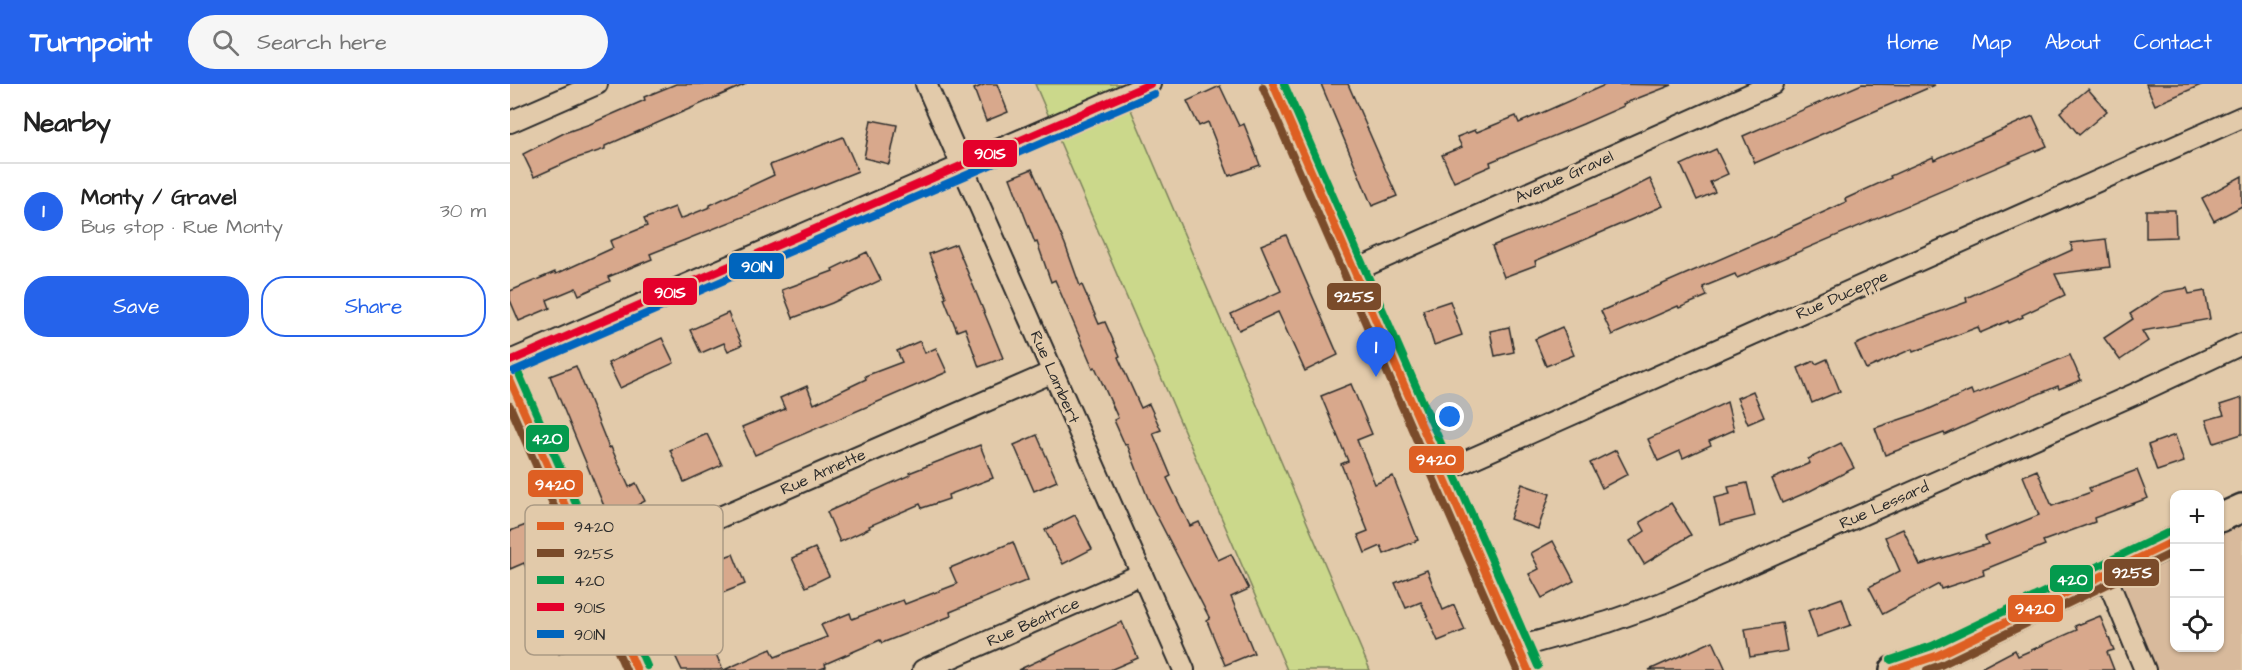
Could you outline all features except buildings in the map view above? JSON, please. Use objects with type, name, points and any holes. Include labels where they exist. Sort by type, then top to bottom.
[{"type":"street","points":[[510,122],[597,84]]},
{"type":"street","name":"Rue Lambert","points":[[926,84],[1184,670]]},
{"type":"street","points":[[510,362],[1150,84]]},
{"type":"street","points":[[1273,84],[1528,670]]},
{"type":"street","name":"Avenue Gravel","points":[[1354,270],[1773,84]]},
{"type":"street","name":"Rue Duceppe","points":[[1442,472],[2242,117]]},
{"type":"street","name":"Rue Lessard","points":[[1518,647],[1608,622],[1662,603],[2135,394],[2242,344]]},
{"type":"street","name":"Rue Annette","points":[[723,516],[1053,372]]},
{"type":"street","points":[[510,380],[565,505]]},
{"type":"street","points":[[2224,516],[2242,508]]},
{"type":"street","points":[[1894,670],[1940,663],[2170,544]]},
{"type":"street","name":"Rue Béatrice","points":[[923,670],[1142,574]]},
{"type":"street","points":[[2106,576],[2145,670]]},
{"type":"street","points":[[630,655],[637,670]]},
{"type":"shaded area","points":[[2242,520],[2242,670],[2153,670],[2117,580],[2170,554],[2170,652],[2224,652],[2224,529]]},
{"type":"green space","points":[[1035,84],[1120,84],[1370,670],[1287,670]]},
{"type":"transit line","name":"901S","points":[[510,361],[1150,84]]},
{"type":"transit line","name":"942O","points":[[1273,84],[1528,670]]},
{"type":"transit line","name":"42O","points":[[1284,84],[1538,666]]},
{"type":"transit line","name":"925S","points":[[1263,88],[1517,670]]},
{"type":"transit line","name":"901N","points":[[514,371],[1154,94]]},
{"type":"transit line","name":"42O","points":[[520,376],[576,505]]},
{"type":"transit line","name":"942O","points":[[510,380],[565,505]]},
{"type":"transit line","name":"925S","points":[[510,406],[554,505]]},
{"type":"transit line","name":"42O","points":[[1891,660],[1932,646],[2169,532]]},
{"type":"transit line","name":"942O","points":[[1894,670],[1936,656],[2170,543]]},
{"type":"transit line","name":"925S","points":[[1927,670],[2170,554]]},
{"type":"transit line","name":"925S","points":[[619,655],[626,670]]},
{"type":"transit line","name":"942O","points":[[630,655],[637,670]]},
{"type":"transit line","name":"42O","points":[[642,655],[647,666]]},
{"type":"place","name":"Monty / Gravel","points":[[1376,377]]}]
